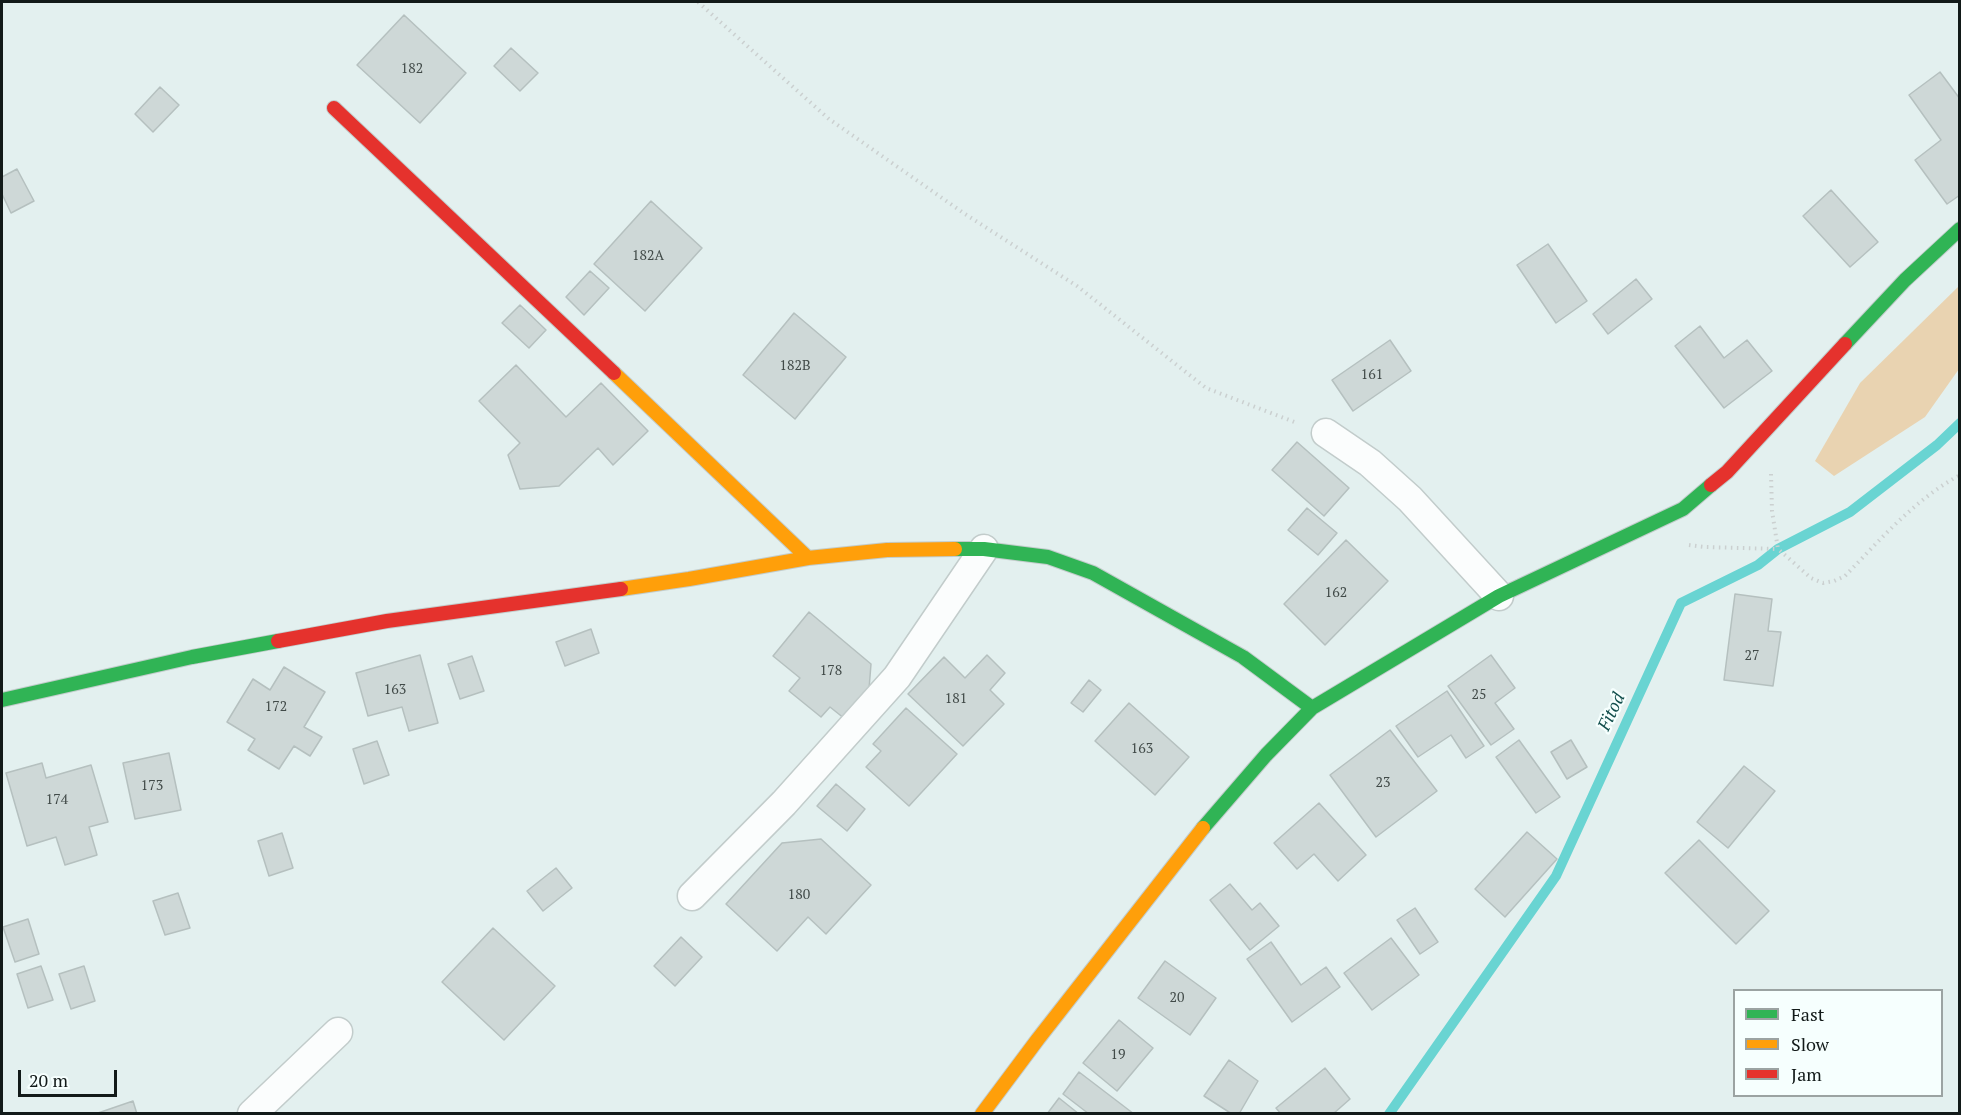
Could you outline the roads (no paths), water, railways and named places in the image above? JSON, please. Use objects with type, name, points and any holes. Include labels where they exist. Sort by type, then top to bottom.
[{"type":"street","points":[[334,108],[808,558]]},
{"type":"street","points":[[982,1113],[1216,811],[1312,708],[1498,596],[1683,509],[1727,472],[1905,280],[1959,229]]},
{"type":"street","points":[[1326,433],[1370,463],[1410,500],[1498,596]]},
{"type":"street","points":[[692,896],[783,803],[897,678],[984,549]]},
{"type":"street","points":[[2,700],[192,657],[387,621],[689,579],[808,558],[887,550],[984,549],[1048,557],[1093,573],[1243,657],[1312,708]]},
{"type":"street","points":[[252,1113],[338,1032]]},
{"type":"waterway","name":"Fitod","points":[[1389,1114],[1556,876],[1681,603],[1758,565],[1778,549],[1850,512],[1937,445],[1960,423]]}]
